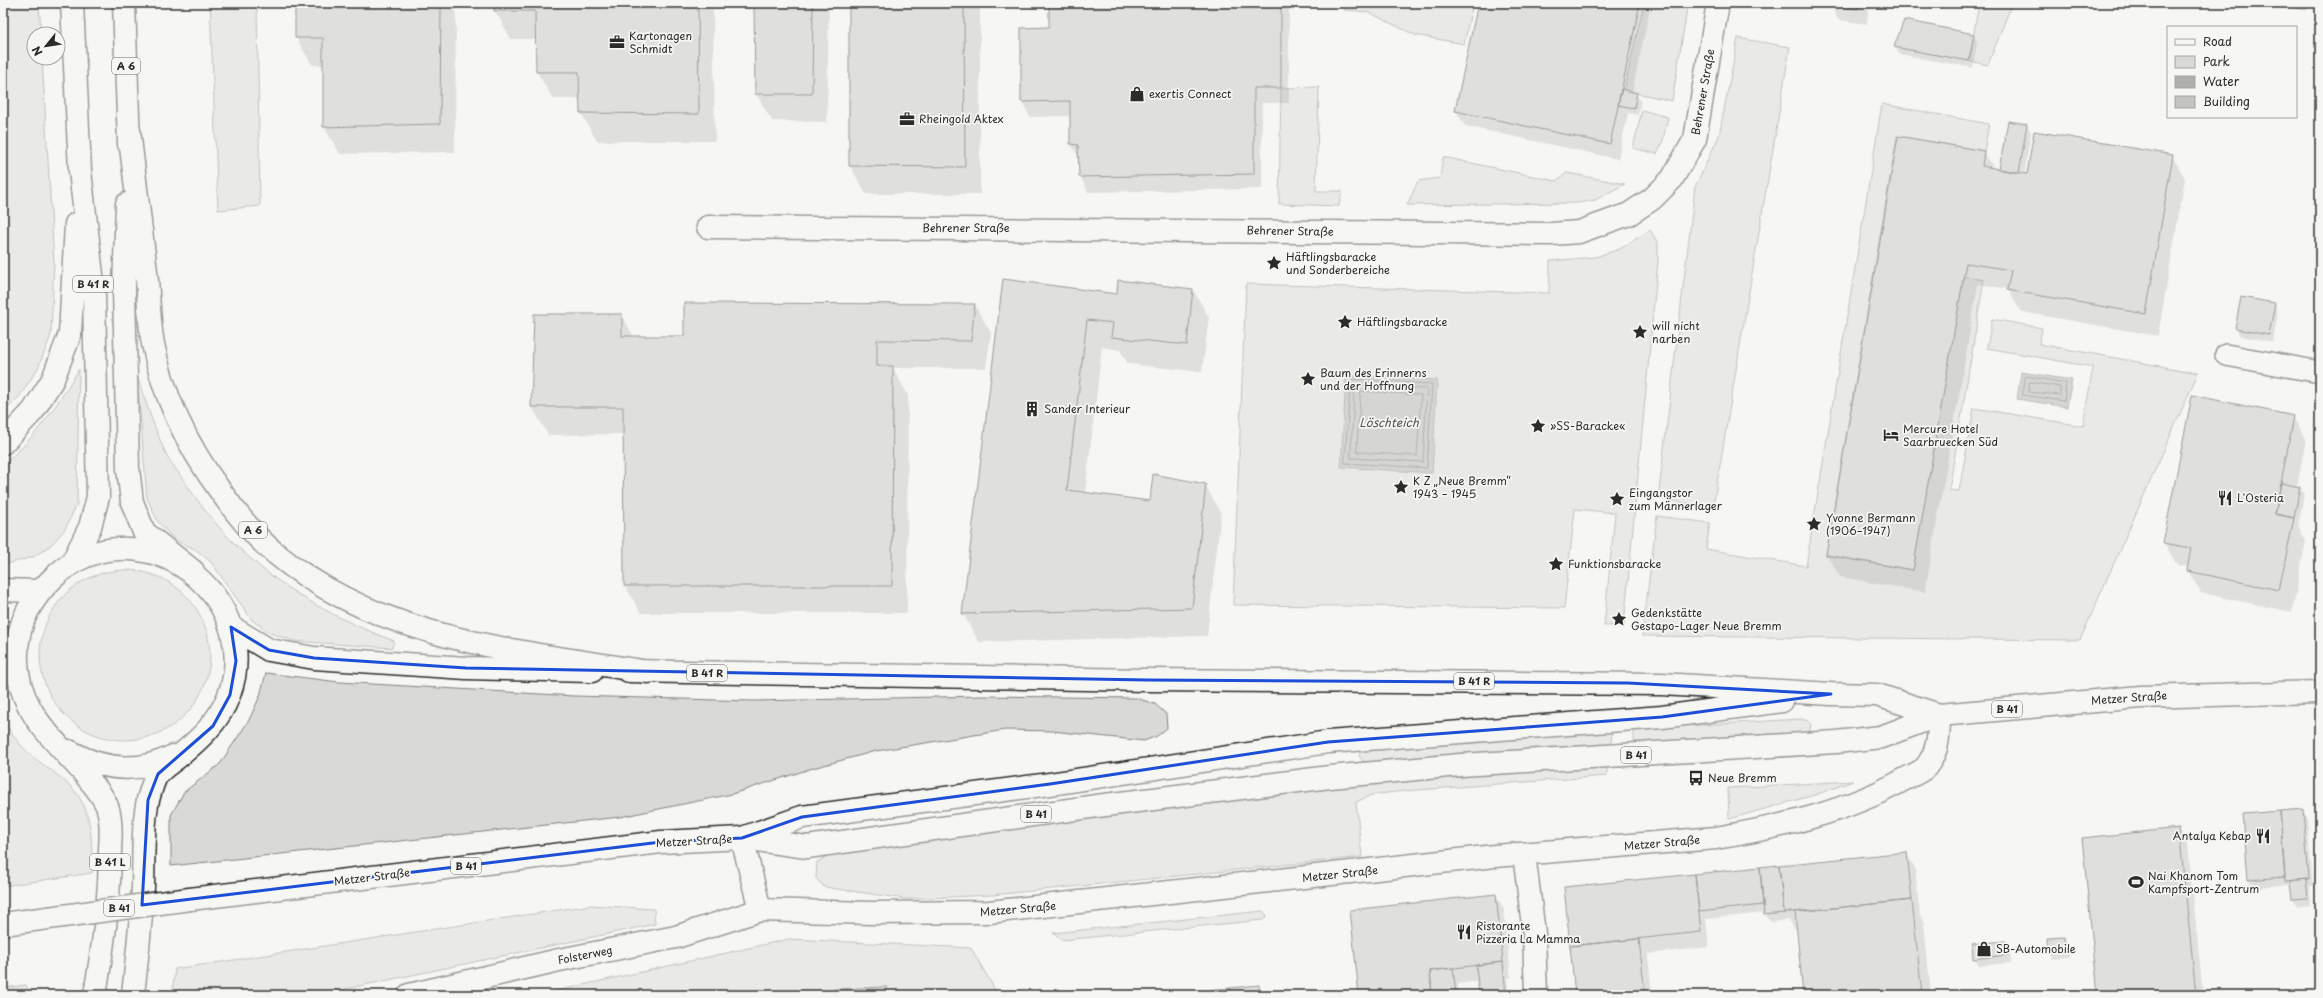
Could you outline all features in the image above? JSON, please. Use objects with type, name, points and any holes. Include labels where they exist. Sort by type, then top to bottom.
[{"type":"main road","name":"B 41 R","points":[[72,3],[80,171],[94,292],[98,497],[90,527],[73,561]]},
{"type":"main road","name":"A 6","points":[[124,3],[129,130],[153,344],[176,420],[199,462],[233,508],[274,552],[320,586],[365,609],[413,626],[475,644],[648,672]]},
{"type":"main road","name":"Behrener Straße","points":[[708,227],[1551,234],[1579,232],[1629,214],[1652,199],[1672,179],[1683,163],[1695,139],[1718,3]]},
{"type":"main road","name":"B 41 R","points":[[129,130],[124,288],[128,468],[132,502],[144,532],[192,571]]},
{"type":"main road","points":[[3,443],[37,405],[53,379],[70,334],[80,171]]},
{"type":"main road","points":[[128,548],[162,555],[192,571],[216,596],[231,627],[236,661],[230,695],[213,726],[188,749],[157,764],[124,768],[89,762],[59,746],[36,721],[21,690],[9,653],[22,622],[38,592],[73,561],[94,553],[128,548]]},
{"type":"main road","points":[[3,590],[38,592]]},
{"type":"main road","name":"B 41 R","points":[[231,627],[269,650],[314,658],[466,668],[648,672]]},
{"type":"main road","name":"Metzer Straße","points":[[648,672],[1635,683],[1831,694],[1877,695],[1938,715]]},
{"type":"main road","name":"Metzer Straße","points":[[3,924],[190,899],[661,842],[742,838],[807,847],[1096,806],[1330,777],[1460,765],[1836,742],[1882,737],[1938,715],[2141,697],[2320,692]]},
{"type":"main road","name":"Metzer Straße","points":[[742,838],[802,817],[1050,784],[1328,742],[1662,717],[1831,694]]},
{"type":"main road","name":"Metzer Straße","points":[[742,838],[760,910],[871,914],[989,912],[1524,854],[1716,838],[1768,828],[1835,810],[1885,790],[1925,768],[1939,744],[1938,715]]},
{"type":"main road","name":"B 41 L","points":[[59,746],[92,783],[107,806],[111,833],[110,878],[105,936],[95,995]]},
{"type":"main road","name":"B 41 L","points":[[133,995],[141,931],[148,800],[158,774],[188,749]]},
{"type":"main road","points":[[1524,854],[1534,933],[1536,995]]},
{"type":"main road","name":"Folsterweg","points":[[409,995],[559,960],[676,937],[760,910]]},
{"type":"lane","points":[[2226,355],[2320,372]]},
{"type":"highlighted area","points":[[231,627],[269,650],[314,658],[466,668],[1147,680],[1628,683],[1831,694],[1662,717],[1328,742],[1050,784],[802,817],[742,838],[661,842],[142,905],[148,800],[158,774],[213,726],[230,695],[236,661]]},
{"type":"green space","points":[[3,3],[39,3],[40,26],[26,26],[26,66],[42,66],[54,263],[51,335],[38,368],[19,397],[3,413]]},
{"type":"green space","points":[[210,3],[257,3],[260,206],[218,210]]},
{"type":"green space","points":[[1344,3],[1473,3],[1464,44],[1415,35],[1368,12],[1344,10]]},
{"type":"green space","points":[[1644,3],[1688,3],[1672,101],[1624,90]]},
{"type":"green space","points":[[1979,3],[2012,3],[1988,65],[1969,61]]},
{"type":"green space","points":[[2267,3],[2307,3],[2306,10]]},
{"type":"green space","points":[[1738,38],[1790,47],[1713,507],[1658,499],[1695,187],[1719,136]]},
{"type":"green space","points":[[1319,87],[1316,191],[1342,191],[1339,206],[1279,204],[1281,88]]},
{"type":"green space","points":[[1882,104],[1989,124],[1984,151],[1897,136],[1826,555],[1913,570],[1963,276],[1984,280],[1949,490],[1959,491],[1974,408],[2083,426],[2093,367],[1987,348],[1992,319],[2042,328],[2039,344],[2198,373],[2080,640],[1642,636],[1657,516],[1710,523],[1706,549],[1806,566]]},
{"type":"green space","points":[[1642,110],[1668,117],[1662,144],[1657,154],[1633,148]]},
{"type":"green space","points":[[1443,157],[1556,181],[1567,173],[1625,184],[1595,200],[1577,203],[1407,205],[1418,181],[1440,178]]},
{"type":"green space","points":[[1650,230],[1658,243],[1658,260],[1624,625],[1604,626],[1615,513],[1575,509],[1564,608],[1233,605],[1246,284],[1549,293],[1550,261],[1595,257],[1620,249]]},
{"type":"green space","points":[[79,369],[77,504],[65,529],[51,545],[33,557],[3,565],[3,465],[15,455],[36,432],[63,395]]},
{"type":"green space","points":[[137,375],[153,424],[167,456],[205,510],[227,536],[251,559],[276,579],[303,597],[332,613],[362,628],[394,641],[392,648],[294,641],[270,633],[252,620],[211,562],[195,549],[175,540],[158,522],[147,498]]},
{"type":"green space","points":[[125,570],[150,574],[165,580],[179,589],[191,601],[200,615],[206,630],[210,655],[206,680],[200,695],[191,709],[179,721],[165,730],[150,736],[125,740],[100,736],[85,730],[71,721],[59,709],[50,695],[44,680],[40,655],[44,630],[50,615],[59,601],[71,589],[85,580],[100,574]]},
{"type":"green space","points":[[266,673],[339,682],[574,696],[753,701],[982,696],[1136,698],[1155,704],[1166,714],[1167,728],[1157,736],[1144,741],[1052,731],[1005,730],[876,751],[813,768],[732,794],[620,817],[171,866],[171,815],[184,792],[220,764],[249,720],[260,696]]},
{"type":"green space","points":[[3,718],[12,734],[23,748],[67,783],[79,796],[89,821],[92,847],[92,873],[3,886]]},
{"type":"green space","points":[[1801,719],[1809,721],[1811,725],[1810,730],[1803,734],[1634,744],[1634,729]]},
{"type":"green space","points":[[1612,731],[1611,745],[1368,762],[1363,761],[1359,756],[1361,750]]},
{"type":"green space","points":[[1607,767],[1607,776],[1404,791],[1371,795],[1356,802],[1362,857],[993,895],[905,899],[824,887],[816,878],[817,862],[830,854],[1018,827],[1206,802],[1332,788]]},
{"type":"green space","points":[[1853,781],[1818,794],[1729,819],[1728,788]]},
{"type":"green space","points":[[591,905],[654,909],[655,924],[317,995],[172,995],[175,969]]},
{"type":"green space","points":[[1263,911],[1267,915],[1263,920],[1063,940],[1053,933]]},
{"type":"green space","points":[[789,939],[971,948],[998,995],[538,995]]},
{"type":"green space","points":[[26,985],[32,995],[3,995],[3,988]]},
{"type":"water","points":[[2021,372],[2072,380],[2067,407],[2017,399]]},
{"type":"water","name":"Löschteich","points":[[1346,375],[1437,380],[1432,473],[1341,467]]},
{"type":"building","points":[[295,3],[441,3],[440,124],[323,127],[323,38],[295,38]]},
{"type":"building","name":"Kartonagen Schmidt","points":[[494,3],[698,3],[699,114],[580,113],[579,72],[536,72],[535,11],[494,11]]},
{"type":"building","points":[[754,3],[813,3],[812,94],[755,94]]},
{"type":"building","name":"Rheingold Aktex","points":[[849,3],[964,3],[965,167],[849,166]]},
{"type":"building","name":"exertis Connect","points":[[1049,3],[1281,3],[1281,88],[1254,88],[1254,174],[1079,177],[1078,145],[1070,144],[1070,101],[1021,102],[1021,28],[1049,27]]},
{"type":"building","points":[[1478,3],[1640,3],[1610,144],[1455,111]]},
{"type":"building","points":[[1829,3],[1859,3],[1858,9],[1829,5]]},
{"type":"building","points":[[1904,20],[1974,34],[1969,61],[1894,47]]},
{"type":"building","points":[[1621,89],[1637,93],[1634,108],[1618,105]]},
{"type":"building","points":[[2008,121],[2027,124],[2019,173],[1999,169]]},
{"type":"building","name":"Mercure Hotel Saarbruecken Süd","points":[[2034,131],[2173,155],[2146,314],[2007,290],[2011,270],[1966,263],[1913,570],[1826,555],[1898,136],[1984,151],[1982,166],[2027,174]]},
{"type":"building","name":"Sander Interieur","points":[[1003,279],[1117,294],[1118,280],[1193,289],[1187,345],[1111,337],[1113,323],[1087,320],[1067,490],[1150,501],[1153,474],[1206,484],[1192,608],[962,614]]},
{"type":"building","points":[[2241,297],[2275,303],[2269,335],[2235,329]]},
{"type":"building","points":[[684,303],[975,304],[971,341],[877,340],[877,366],[893,366],[892,586],[624,586],[623,407],[531,407],[534,314],[622,314],[622,336],[684,336]]},
{"type":"building","name":"L'Osteria","points":[[2192,395],[2294,416],[2275,514],[2294,518],[2279,590],[2187,571],[2191,548],[2163,543]]},
{"type":"building","points":[[2281,483],[2300,487],[2294,518],[2275,514]]},
{"type":"building","points":[[2303,809],[2309,879],[2285,881],[2280,811]]},
{"type":"building","name":"Antalya Kebap","points":[[2280,811],[2285,877],[2248,880],[2243,814]]},
{"type":"building","points":[[2179,828],[2196,995],[2098,995],[2082,838]]},
{"type":"building","points":[[1907,852],[1912,900],[1784,913],[1779,865]]},
{"type":"building","points":[[1779,865],[1784,913],[1764,915],[1760,867]]},
{"type":"building","points":[[1760,867],[1763,905],[1699,912],[1695,874]]},
{"type":"building","points":[[1695,874],[1701,932],[1570,946],[1564,887]]},
{"type":"building","points":[[2306,879],[2308,898],[2292,899],[2290,881]]},
{"type":"building","points":[[1496,894],[1503,962],[1430,971],[1432,995],[1359,995],[1350,910]]},
{"type":"building","points":[[1912,900],[1922,995],[1803,995],[1795,912]]},
{"type":"building","points":[[2064,937],[2065,950],[2048,951],[2047,938]]},
{"type":"building","points":[[1639,939],[1645,995],[1575,995],[1570,946]]},
{"type":"building","points":[[2006,941],[2008,955],[1973,959],[1972,944]]},
{"type":"building","points":[[1503,962],[1506,995],[1479,995],[1476,965]]},
{"type":"building","points":[[1453,968],[1456,995],[1432,995],[1430,971]]},
{"type":"building","points":[[1259,985],[1260,995],[1230,995],[1230,988]]},
{"type":"building","points":[[887,987],[887,995],[834,995],[834,989]]},
{"type":"building","points":[[1230,988],[1230,995],[1156,995],[1173,993]]},
{"type":"place","name":"Kartonagen Schmidt","points":[[617,42]]},
{"type":"place","name":"exertis Connect","points":[[1137,94]]},
{"type":"place","name":"Rheingold Aktex","points":[[907,119]]},
{"type":"place","name":"Häftlingsbaracke und Sonderbereiche","points":[[1274,263]]},
{"type":"place","name":"Häftlingsbaracke","points":[[1345,322]]},
{"type":"place","name":"will nicht narben","points":[[1640,332]]},
{"type":"place","name":"Baum des Erinnerns und der Hoffnung","points":[[1308,379]]},
{"type":"place","name":"Sander Interieur","points":[[1032,409]]},
{"type":"place","name":"»SS-Baracke«","points":[[1538,426]]},
{"type":"place","name":"Mercure Hotel Saarbruecken Süd","points":[[1891,435]]},
{"type":"place","name":"K Z „Neue Bremm“ 1943 – 1945","points":[[1401,487]]},
{"type":"place","name":"L'Osteria","points":[[2225,498]]},
{"type":"place","name":"Eingangstor zum Männerlager","points":[[1617,499]]},
{"type":"place","name":"Yvonne Bermann (1906–1947)","points":[[1814,524]]},
{"type":"place","name":"Funktionsbaracke","points":[[1556,564]]},
{"type":"place","name":"Gedenkstätte Gestapo-Lager Neue Bremm","points":[[1619,619]]},
{"type":"place","name":"Neue Bremm","points":[[1696,778]]},
{"type":"place","name":"Antalya Kebap","points":[[2263,836]]},
{"type":"place","name":"Nai Khanom Tom Kampfsport-Zentrum","points":[[2136,882]]},
{"type":"place","name":"Ristorante Pizzeria La Mamma","points":[[1464,932]]},
{"type":"place","name":"SB-Automobile","points":[[1984,949]]}]
